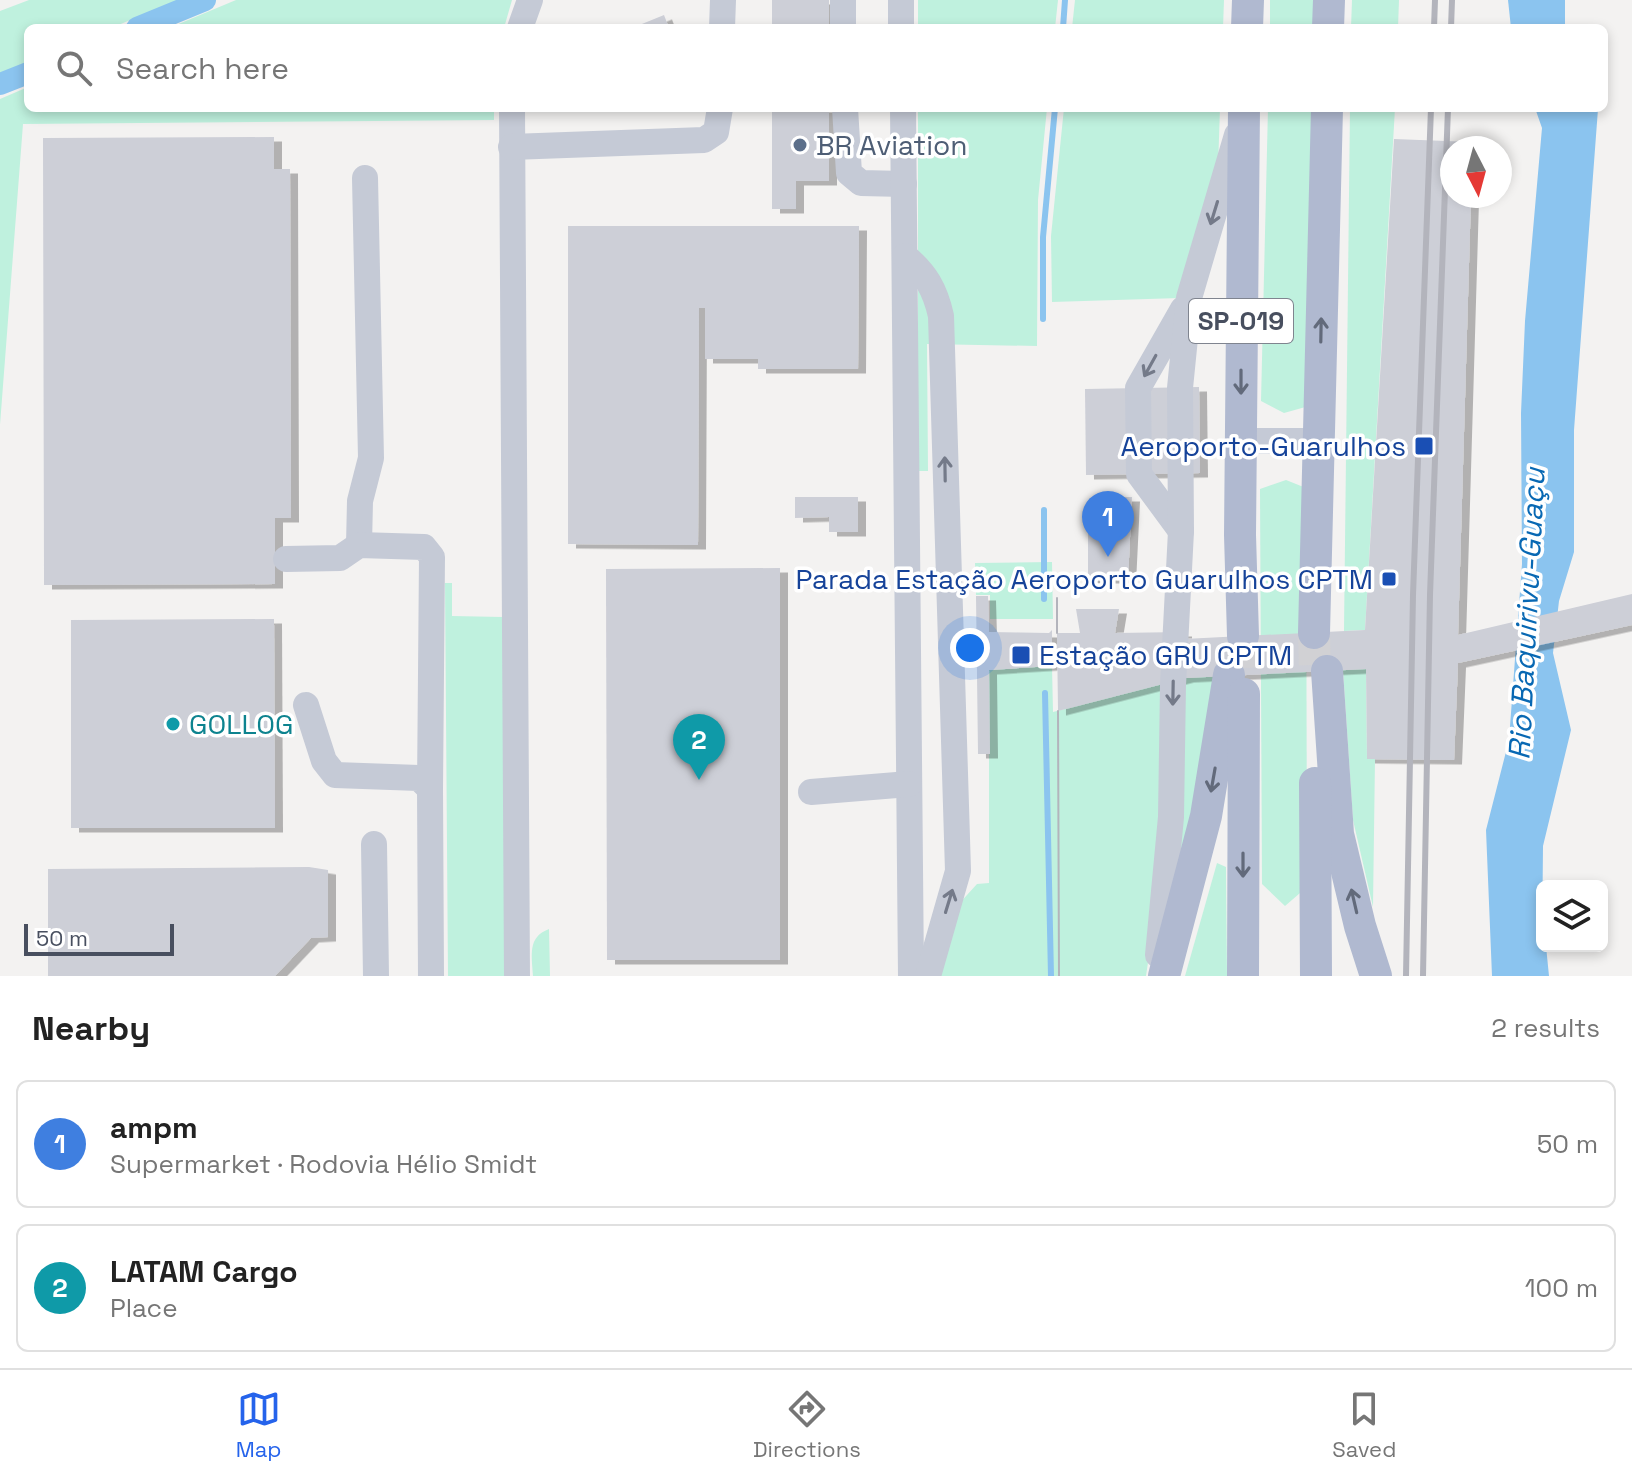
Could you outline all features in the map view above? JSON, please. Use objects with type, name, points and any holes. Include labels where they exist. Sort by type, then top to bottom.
[{"type":"main road","points":[[1247,24],[1248,0]]},
{"type":"main road","points":[[1328,24],[1329,0]]},
{"type":"main road","name":"SP-019","points":[[1236,636],[1230,579],[1240,535],[1244,112]]},
{"type":"main road","name":"SP-019","points":[[1319,632],[1318,492],[1327,112]]},
{"type":"main road","points":[[1316,976],[1321,671],[1338,834],[1360,926],[1376,976]]},
{"type":"main road","points":[[1164,976],[1206,816],[1236,675],[1243,976]]},
{"type":"street","points":[[521,24],[530,0]]},
{"type":"street","points":[[722,24],[723,0]]},
{"type":"street","points":[[843,0],[843,24]]},
{"type":"street","points":[[901,0],[901,24]]},
{"type":"street","points":[[512,112],[517,976]]},
{"type":"street","points":[[511,147],[704,140],[716,132],[719,112]]},
{"type":"street","points":[[845,112],[846,164],[853,179],[861,183],[904,184]]},
{"type":"street","points":[[903,112],[911,976]]},
{"type":"street","points":[[1155,976],[1171,817],[1173,685],[1181,531],[1180,388],[1189,298],[1243,112]]},
{"type":"street","points":[[359,545],[360,501],[371,458],[365,178]]},
{"type":"street","points":[[905,256],[924,272],[936,294],[941,316],[958,871],[928,976]]},
{"type":"street","points":[[1181,531],[1139,474],[1138,388],[1189,298]]},
{"type":"street","points":[[1241,441],[1319,441]]},
{"type":"street","points":[[907,503],[946,504]]},
{"type":"street","points":[[286,559],[340,558],[359,545],[412,544],[424,547],[432,557],[431,976]]},
{"type":"street","points":[[306,705],[324,761],[335,775],[419,778],[430,789]]},
{"type":"street","points":[[811,792],[909,784]]},
{"type":"street","points":[[374,844],[376,976]]},
{"type":"green space","points":[[29,0],[179,0],[121,24],[24,24],[24,64],[0,73],[0,11]]},
{"type":"green space","points":[[236,0],[512,0],[505,24],[179,24]]},
{"type":"green space","points":[[918,0],[1058,0],[1055,24],[918,24]]},
{"type":"green space","points":[[1075,0],[1224,0],[1223,24],[1072,24]]},
{"type":"green space","points":[[1270,0],[1318,0],[1317,24],[1270,24]]},
{"type":"green space","points":[[1352,0],[1399,0],[1398,24],[1351,24]]},
{"type":"green space","points":[[24,89],[24,112],[494,112],[494,120],[23,124],[0,425],[0,99]]},
{"type":"green space","points":[[918,112],[1047,112],[1038,200],[1037,346],[927,344],[928,471],[918,471]]},
{"type":"green space","points":[[1064,112],[1220,112],[1218,168],[1180,298],[1052,302],[1051,236]]},
{"type":"green space","points":[[1268,112],[1315,112],[1309,406],[1284,413],[1261,401]]},
{"type":"green space","points":[[1350,112],[1395,112],[1365,630],[1344,631]]},
{"type":"green space","points":[[1286,480],[1306,488],[1307,887],[1285,906],[1262,884],[1260,489]]},
{"type":"green space","points":[[1052,562],[1053,619],[990,619],[990,595],[976,595],[975,563]]},
{"type":"green space","points":[[445,583],[452,583],[452,616],[503,617],[512,976],[448,976]]},
{"type":"green space","points":[[1052,666],[1053,712],[1162,684],[1158,867],[1146,976],[937,976],[926,940],[977,884],[989,883],[989,670]]},
{"type":"green space","points":[[1366,669],[1367,759],[1375,759],[1373,907],[1353,820],[1343,670]]},
{"type":"green space","points":[[1221,676],[1171,911],[1186,678]]},
{"type":"green space","points":[[1217,863],[1226,867],[1227,976],[1185,976]]},
{"type":"green space","points":[[549,929],[550,976],[533,976],[534,942]]},
{"type":"water","points":[[1508,0],[1565,0],[1565,24],[1511,24]]},
{"type":"water","name":"Rio Baquirivu-Guaçu","points":[[1536,112],[1598,112],[1574,430],[1574,552],[1559,601],[1553,653],[1571,730],[1543,846],[1543,880],[1536,880],[1536,952],[1547,952],[1549,976],[1492,976],[1486,830],[1509,740],[1522,564],[1521,413],[1525,321],[1542,128]]},
{"type":"building","points":[[772,0],[829,0],[829,24],[772,24]]},
{"type":"building","points":[[664,15],[667,24],[642,24]]},
{"type":"building","name":"BR Aviation","points":[[772,112],[829,112],[829,181],[796,181],[796,209],[772,209]]},
{"type":"building","points":[[274,137],[274,169],[290,169],[291,518],[275,518],[275,584],[44,585],[43,138]]},
{"type":"building","points":[[1394,139],[1440,141],[1440,208],[1471,208],[1458,635],[1632,594],[1632,625],[1458,663],[1454,760],[1367,759],[1366,669],[1186,678],[1058,711],[1057,633],[1080,633],[1076,609],[1119,609],[1115,633],[1184,632],[1184,639],[1365,630]]},
{"type":"building","points":[[568,226],[859,226],[858,369],[758,369],[758,359],[705,359],[705,308],[699,308],[698,545],[568,544]]},
{"type":"building","points":[[1199,387],[1200,473],[1086,475],[1085,389]]},
{"type":"building","points":[[795,497],[858,497],[858,532],[829,532],[829,517],[795,518]]},
{"type":"building","points":[[1103,497],[1132,497],[1128,579],[1088,579],[1088,523],[1104,522]]},
{"type":"building","points":[[780,568],[780,960],[607,960],[606,569]]},
{"type":"building","points":[[976,596],[988,596],[989,632],[1049,633],[1052,630],[1052,666],[989,670],[990,754],[978,754]]},
{"type":"building","name":"GOLLOG","points":[[274,619],[275,828],[71,828],[71,620]]},
{"type":"building","points":[[309,867],[328,870],[328,937],[311,938],[275,976],[48,976],[48,869]]},
{"type":"waterway","points":[[147,24],[205,0]]},
{"type":"waterway","points":[[1063,24],[1065,0]]},
{"type":"waterway","points":[[0,84],[24,75]]},
{"type":"waterway","points":[[1043,319],[1043,237],[1055,112]]},
{"type":"waterway","points":[[1044,510],[1044,599]]},
{"type":"waterway","points":[[1045,693],[1051,976]]},
{"type":"tunnel","points":[[1314,633],[1315,672]]},
{"type":"tunnel","points":[[1243,636],[1244,675]]},
{"type":"tram line","points":[[1057,598],[1057,633]]},
{"type":"tram line","points":[[1058,711],[1059,976]]},
{"type":"railway","points":[[1434,24],[1435,0]]},
{"type":"railway","points":[[1451,24],[1452,0]]},
{"type":"railway","points":[[1406,976],[1413,595],[1431,112]]},
{"type":"railway","points":[[1423,976],[1430,595],[1448,112]]},
{"type":"place","name":"BR Aviation","points":[[800,145]]},
{"type":"place","name":"Aeroporto-Guarulhos","points":[[1424,446]]},
{"type":"place","name":"ampm","points":[[1108,557]]},
{"type":"place","name":"Parada Estação Aeroporto Guarulhos CPTM","points":[[1389,579]]},
{"type":"place","name":"Estação GRU CPTM","points":[[1021,655]]},
{"type":"place","name":"GOLLOG","points":[[173,724]]},
{"type":"place","name":"LATAM Cargo","points":[[699,780]]}]
